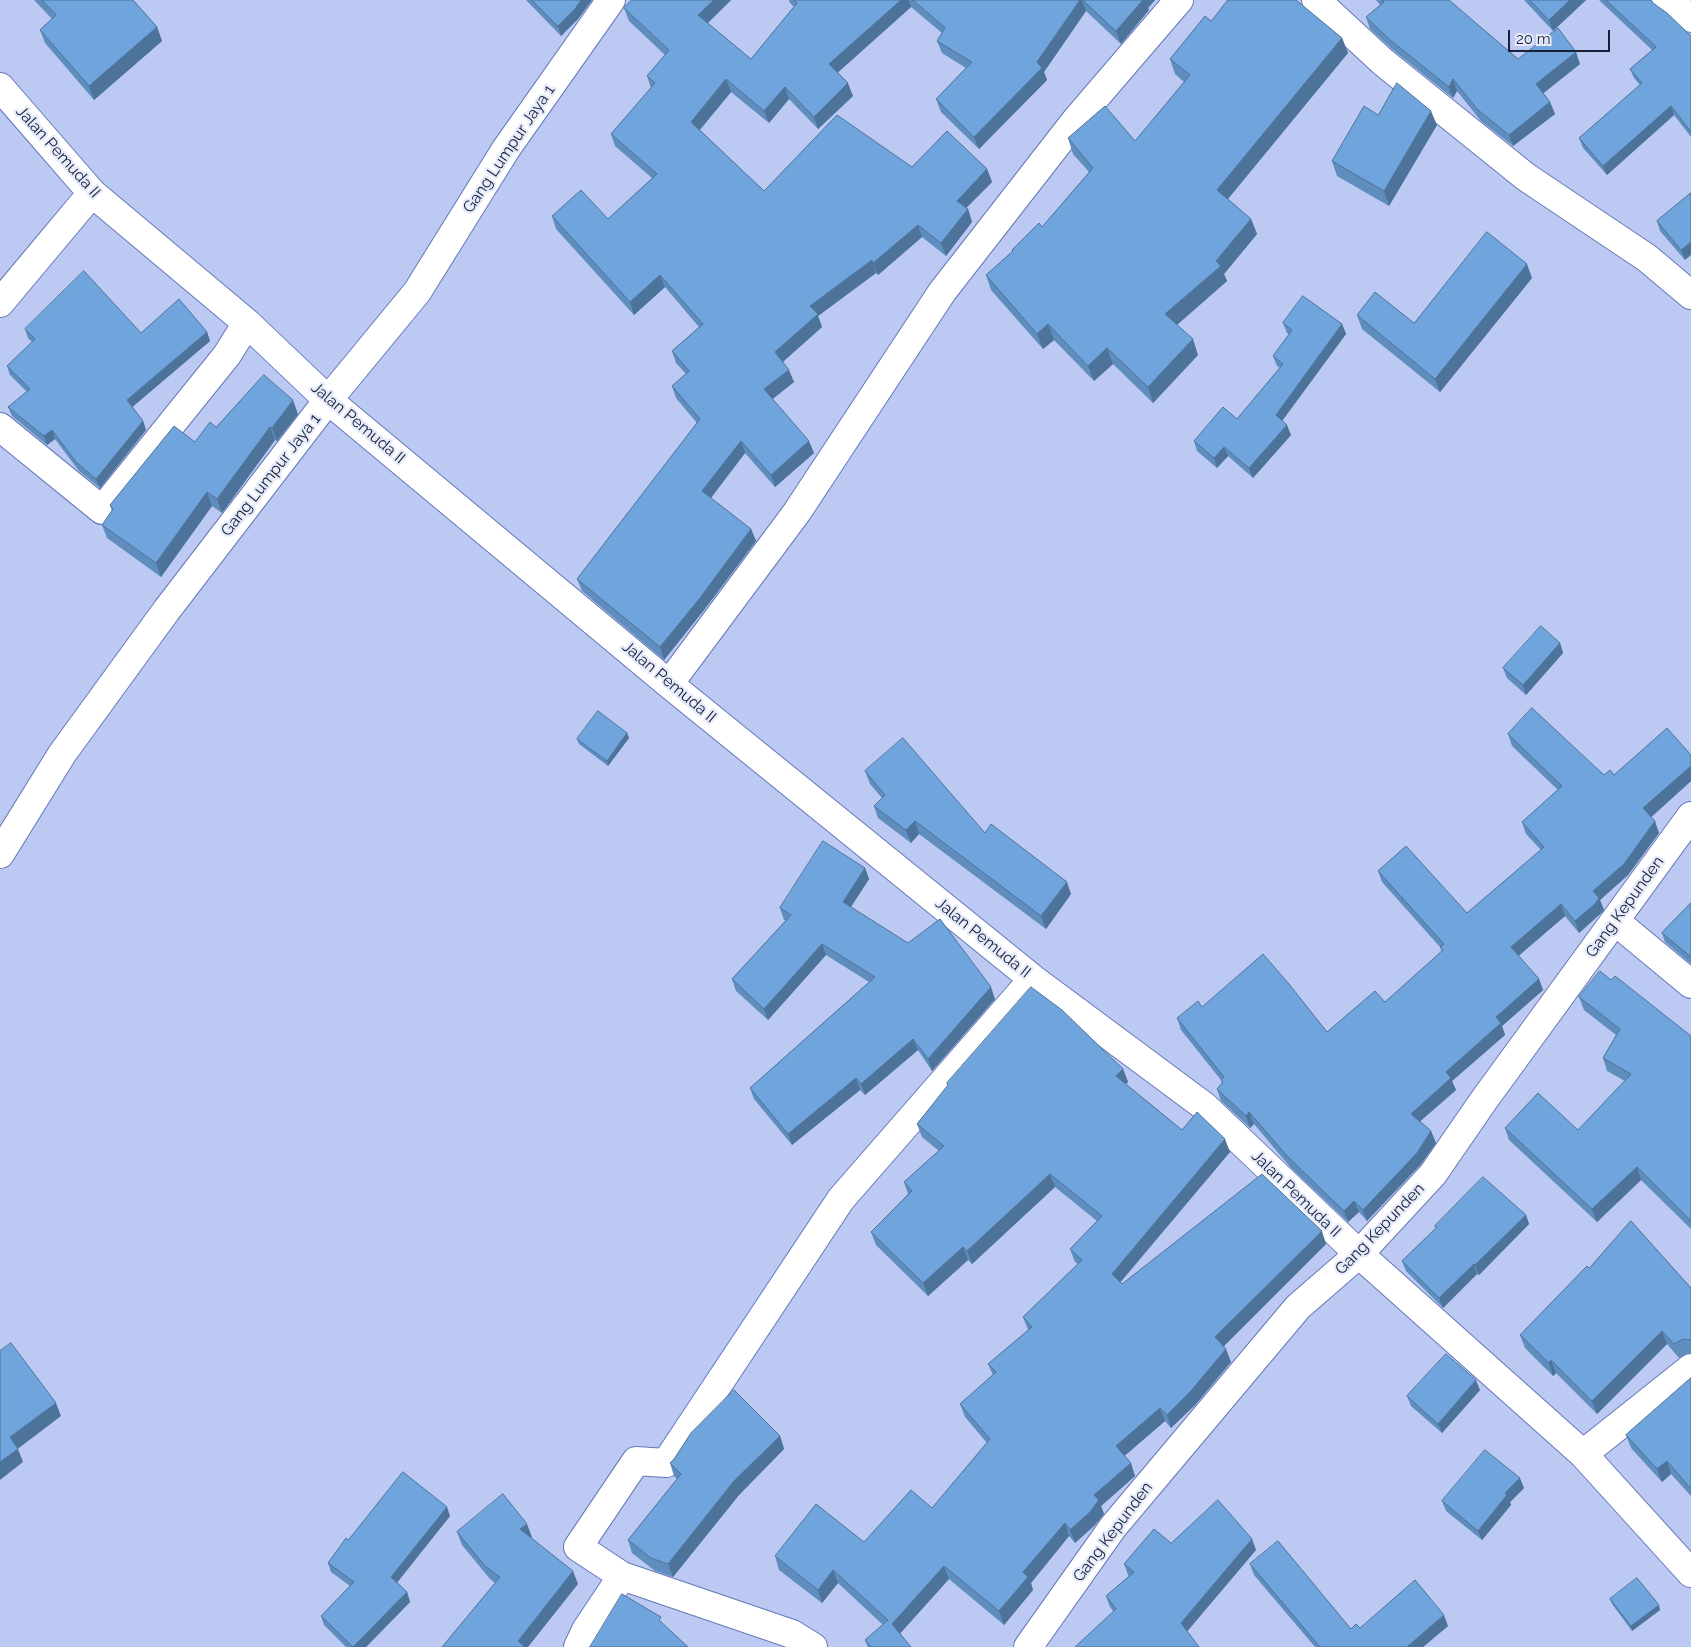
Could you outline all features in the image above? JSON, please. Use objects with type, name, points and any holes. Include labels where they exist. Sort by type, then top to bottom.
[{"type":"street","name":"Gang Lumpur Jaya 1","points":[[0,854],[62,754],[166,611],[328,400],[417,292],[506,149],[611,0]]},
{"type":"street","points":[[669,684],[797,512],[942,292],[1076,120],[1179,0]]},
{"type":"street","points":[[1316,0],[1383,62],[1526,177],[1646,258],[1691,295]]},
{"type":"street","points":[[1666,0],[1691,18]]},
{"type":"street","name":"Jalan Pemuda II","points":[[0,87],[92,192],[248,323],[328,400],[669,684],[1033,979],[1204,1106],[1359,1254],[1583,1454],[1691,1573]]},
{"type":"street","points":[[0,303],[92,192]]},
{"type":"street","points":[[0,427],[102,510],[227,355],[248,323]]},
{"type":"street","name":"Gang Kepunden","points":[[1028,1647],[1113,1527],[1298,1307],[1359,1254],[1433,1174],[1484,1100],[1691,816]]},
{"type":"street","points":[[1615,921],[1691,984]]},
{"type":"street","points":[[813,1647],[792,1634],[622,1576],[578,1547],[636,1460],[666,1463],[841,1199],[1033,979]]},
{"type":"street","points":[[1583,1454],[1691,1368]]},
{"type":"street","points":[[578,1647],[586,1630],[622,1576]]},
{"type":"building","points":[[42,0],[133,0],[157,27],[89,86],[40,30],[56,15]]},
{"type":"building","points":[[532,0],[581,0],[558,26]]},
{"type":"building","points":[[632,0],[714,0],[698,15],[751,59],[797,3],[794,0],[901,0],[829,64],[848,83],[814,117],[785,87],[764,111],[726,79],[691,122],[764,191],[837,115],[912,167],[947,131],[987,169],[957,201],[968,209],[941,243],[918,225],[873,263],[872,260],[810,306],[818,314],[775,352],[789,370],[764,389],[809,441],[771,475],[741,441],[702,491],[751,529],[700,598],[660,647],[577,579],[700,419],[672,386],[689,371],[672,351],[703,324],[660,275],[630,302],[552,216],[581,190],[608,219],[657,174],[611,134],[655,83],[647,76],[669,50],[624,8]]},
{"type":"building","points":[[913,0],[1080,0],[1037,62],[1042,68],[974,137],[936,99],[972,62],[937,41],[945,28]]},
{"type":"building","points":[[1083,0],[1143,0],[1116,31]]},
{"type":"building","points":[[1228,0],[1296,0],[1342,38],[1217,190],[1251,219],[1216,261],[1221,266],[1165,314],[1193,339],[1148,387],[1107,348],[1088,366],[1048,324],[1037,334],[986,275],[1013,251],[1039,223],[1042,227],[1093,168],[1068,138],[1105,106],[1135,141],[1190,75],[1170,59],[1205,16],[1211,21]]},
{"type":"building","points":[[1382,0],[1449,0],[1518,59],[1558,28],[1576,52],[1536,84],[1550,102],[1509,135],[1477,109],[1453,79],[1449,87],[1389,39],[1366,17],[1384,2]]},
{"type":"building","points":[[1530,0],[1570,0],[1549,20]]},
{"type":"building","points":[[1606,0],[1651,0],[1691,36],[1691,132],[1671,106],[1603,166],[1579,138],[1642,83],[1630,69],[1656,47]]},
{"type":"building","points":[[1397,83],[1431,111],[1384,191],[1332,161],[1364,106],[1378,115]]},
{"type":"building","points":[[1691,193],[1691,242],[1681,250],[1657,221]]},
{"type":"building","points":[[1487,232],[1527,264],[1435,379],[1357,315],[1375,292],[1414,323]]},
{"type":"building","points":[[84,271],[141,333],[179,299],[207,332],[127,400],[143,421],[96,479],[76,462],[52,430],[44,436],[8,407],[30,389],[7,366],[35,339],[25,329]]},
{"type":"building","points":[[1303,296],[1342,324],[1276,415],[1287,425],[1249,468],[1224,447],[1214,458],[1194,441],[1223,407],[1237,419],[1283,364],[1273,356],[1292,330],[1283,323]]},
{"type":"building","points":[[264,375],[293,400],[272,428],[270,427],[217,499],[207,492],[156,563],[102,525],[113,509],[110,505],[174,426],[195,442],[210,422],[216,427]]},
{"type":"building","points":[[1541,626],[1560,643],[1523,685],[1503,668]]},
{"type":"building","points":[[1532,708],[1604,775],[1610,770],[1614,775],[1667,728],[1691,755],[1691,766],[1643,808],[1655,821],[1624,864],[1593,891],[1599,898],[1595,904],[1575,921],[1561,904],[1511,947],[1539,979],[1496,1017],[1501,1023],[1446,1072],[1451,1078],[1411,1114],[1431,1131],[1417,1153],[1363,1210],[1354,1201],[1344,1211],[1287,1156],[1249,1112],[1246,1116],[1217,1089],[1223,1082],[1221,1080],[1224,1077],[1177,1018],[1198,1001],[1202,1007],[1263,954],[1327,1032],[1375,991],[1385,1002],[1443,950],[1440,947],[1444,944],[1378,871],[1406,846],[1467,913],[1544,847],[1522,822],[1562,786],[1508,734]]},
{"type":"building","points":[[598,711],[627,733],[607,761],[577,739]]},
{"type":"building","points":[[903,738],[985,833],[991,824],[1067,882],[1041,916],[915,821],[906,830],[874,806],[885,795],[865,771]]},
{"type":"building","points":[[823,841],[865,868],[843,902],[908,943],[940,919],[991,987],[928,1059],[913,1039],[861,1084],[856,1078],[788,1134],[750,1088],[875,977],[822,944],[764,1009],[732,979],[791,915],[780,908]]},
{"type":"building","points":[[1691,903],[1691,957],[1662,933]]},
{"type":"building","points":[[1600,971],[1611,980],[1615,976],[1691,1036],[1691,1221],[1637,1167],[1592,1209],[1505,1128],[1538,1093],[1578,1130],[1631,1074],[1603,1058],[1620,1029],[1579,997]]},
{"type":"building","points":[[1031,987],[1062,1010],[1123,1069],[1116,1076],[1182,1130],[1197,1112],[1225,1139],[1112,1274],[1122,1284],[1262,1174],[1322,1231],[1215,1337],[1226,1349],[1190,1392],[1167,1415],[1160,1408],[1116,1446],[1131,1463],[1094,1495],[1099,1500],[1090,1512],[1070,1530],[1065,1523],[1023,1572],[1028,1577],[999,1611],[944,1566],[892,1624],[911,1647],[871,1647],[865,1640],[888,1620],[833,1570],[818,1590],[775,1556],[816,1504],[864,1542],[911,1490],[932,1508],[990,1439],[960,1404],[996,1372],[988,1364],[1032,1327],[1023,1317],[1082,1260],[1070,1249],[1102,1216],[1050,1174],[967,1251],[963,1247],[923,1283],[871,1232],[912,1191],[904,1182],[944,1146],[917,1124],[948,1085],[947,1083]]},
{"type":"building","points":[[1483,1177],[1526,1215],[1439,1298],[1402,1261],[1437,1227],[1435,1226]]},
{"type":"building","points":[[1631,1221],[1691,1288],[1691,1340],[1683,1339],[1674,1344],[1662,1331],[1592,1401],[1551,1360],[1549,1363],[1520,1335],[1587,1266],[1589,1268]]},
{"type":"building","points":[[11,1343],[56,1403],[10,1437],[18,1449],[0,1462],[0,1351]]},
{"type":"building","points":[[1446,1354],[1476,1380],[1438,1424],[1407,1396]]},
{"type":"building","points":[[1691,1378],[1691,1489],[1667,1461],[1657,1469],[1626,1435]]},
{"type":"building","points":[[734,1390],[780,1436],[734,1481],[668,1564],[651,1558],[628,1540],[681,1474],[670,1463],[691,1433]]},
{"type":"building","points":[[1485,1450],[1520,1478],[1505,1493],[1507,1495],[1478,1531],[1442,1501]]},
{"type":"building","points":[[403,1472],[447,1507],[391,1577],[407,1592],[353,1647],[321,1616],[354,1582],[328,1563],[346,1538],[348,1540]]},
{"type":"building","points":[[503,1494],[527,1524],[520,1529],[573,1571],[518,1641],[525,1647],[442,1647],[500,1577],[485,1566],[457,1532]]},
{"type":"building","points":[[1218,1500],[1252,1539],[1181,1623],[1199,1647],[1075,1647],[1116,1609],[1106,1596],[1134,1572],[1124,1564],[1154,1529],[1171,1543]]},
{"type":"building","points":[[1278,1541],[1351,1629],[1356,1624],[1360,1628],[1415,1580],[1444,1615],[1407,1647],[1320,1647],[1250,1564]]},
{"type":"building","points":[[1637,1578],[1659,1605],[1631,1626],[1610,1599]]},
{"type":"building","points":[[622,1594],[661,1617],[659,1620],[688,1647],[590,1647]]}]
